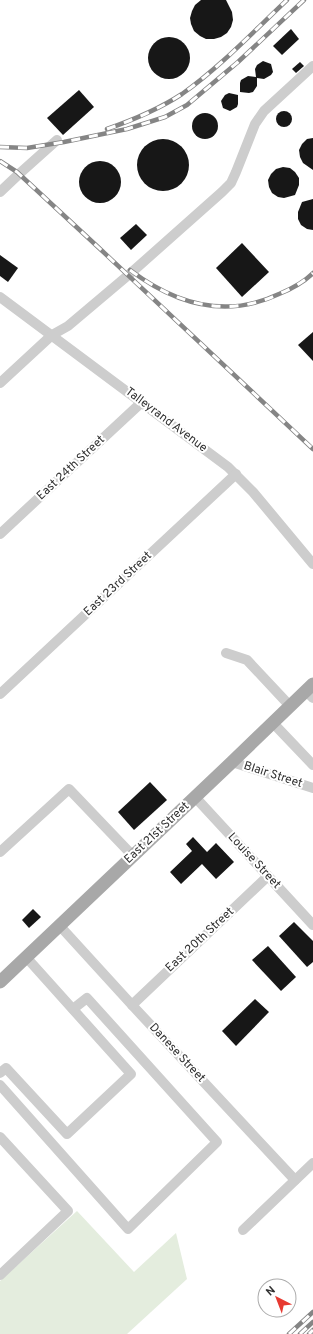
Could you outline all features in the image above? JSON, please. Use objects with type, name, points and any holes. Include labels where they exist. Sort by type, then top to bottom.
[{"type":"main road","name":"East 21st Street","points":[[0,982],[290,706],[311,691]]},
{"type":"street","points":[[0,383],[52,335],[68,326],[132,272],[231,183],[258,118],[313,66]]},
{"type":"street","points":[[0,192],[57,140]]},
{"type":"street","name":"Talleyrand Avenue","points":[[0,297],[236,474],[313,564]]},
{"type":"street","name":"East 24th Street","points":[[0,534],[142,402]]},
{"type":"street","name":"East 23rd Street","points":[[0,694],[236,474]]},
{"type":"street","points":[[226,653],[248,660],[290,706]]},
{"type":"street","points":[[273,723],[313,765]]},
{"type":"street","name":"Blair Street","points":[[232,762],[313,788]]},
{"type":"street","points":[[0,852],[69,789],[133,856]]},
{"type":"street","name":"Louise Street","points":[[195,797],[313,924]]},
{"type":"street","name":"East 20th Street","points":[[132,1005],[268,876]]},
{"type":"street","name":"Danese Street","points":[[60,925],[132,1005],[295,1180]]},
{"type":"street","points":[[0,1073],[6,1068],[67,1134],[131,1074],[26,957]]},
{"type":"street","points":[[0,1085],[128,1228],[218,1142],[87,998],[73,1009]]},
{"type":"street","points":[[0,1137],[68,1211],[0,1275]]},
{"type":"street","points":[[243,1230],[313,1163]]},
{"type":"green space","points":[[77,1211],[134,1272],[176,1233],[187,1279],[127,1334],[0,1334],[0,1281]]},
{"type":"building","points":[[201,0],[226,0],[232,12],[233,20],[227,33],[221,37],[206,39],[194,31],[190,18],[195,5]]},
{"type":"building","points":[[291,29],[299,39],[282,55],[273,46]]},
{"type":"building","points":[[165,37],[173,37],[181,40],[187,46],[190,58],[187,70],[181,76],[173,79],[165,79],[157,76],[151,70],[148,62],[148,54],[151,46],[157,40]]},
{"type":"building","points":[[263,61],[271,64],[273,72],[271,75],[264,79],[257,78],[257,86],[253,92],[240,92],[241,80],[248,76],[256,77],[255,69],[257,65]]},
{"type":"building","points":[[300,62],[304,66],[296,73],[292,69]]},
{"type":"building","points":[[79,90],[94,107],[63,135],[47,118]]},
{"type":"building","points":[[229,93],[238,95],[237,107],[230,111],[223,108],[221,101],[225,95]]},
{"type":"building","points":[[284,111],[291,116],[292,119],[287,126],[284,127],[277,122],[276,119],[281,112]]},
{"type":"building","points":[[205,113],[214,117],[218,126],[214,135],[205,139],[196,135],[192,126],[196,117]]},
{"type":"building","points":[[313,138],[313,170],[303,163],[299,150],[307,139]]},
{"type":"building","points":[[163,139],[173,141],[181,147],[187,155],[189,165],[187,175],[181,183],[173,189],[163,191],[153,189],[145,183],[139,175],[137,165],[139,155],[145,147],[153,141]]},
{"type":"building","points":[[96,161],[104,161],[112,164],[118,170],[121,182],[118,194],[112,200],[104,203],[96,203],[88,200],[82,194],[79,186],[79,178],[82,170],[88,164]]},
{"type":"building","points":[[283,167],[290,168],[299,178],[299,185],[295,195],[284,198],[278,197],[272,193],[268,180],[276,169]]},
{"type":"building","points":[[313,199],[313,230],[307,229],[301,225],[298,219],[298,212],[302,202]]},
{"type":"building","points":[[136,224],[147,235],[131,250],[120,238]]},
{"type":"building","points":[[242,243],[269,272],[242,297],[216,268]]},
{"type":"building","points":[[0,255],[18,268],[8,282],[0,276]]},
{"type":"building","points":[[313,332],[313,361],[298,345]]},
{"type":"building","points":[[150,782],[167,800],[134,830],[118,812]]},
{"type":"building","points":[[193,837],[207,852],[216,843],[234,862],[216,879],[202,864],[181,884],[170,872],[192,851],[186,844]]},
{"type":"building","points":[[33,909],[41,917],[29,928],[22,920]]},
{"type":"building","points":[[294,922],[313,941],[313,962],[307,967],[279,936]]},
{"type":"building","points":[[268,946],[296,977],[281,991],[252,960]]},
{"type":"building","points":[[255,999],[269,1012],[236,1046],[222,1031]]},
{"type":"railway","points":[[107,129],[146,114],[164,105],[196,84],[223,61],[287,0]]},
{"type":"railway","points":[[0,147],[27,148],[64,142],[127,129],[165,117],[187,105],[238,62],[304,0]]},
{"type":"railway","points":[[0,161],[17,172],[313,449]]},
{"type":"railway","points":[[130,270],[165,292],[202,304],[220,306],[240,306],[259,302],[293,288],[313,273]]},
{"type":"railway","points":[[289,1334],[313,1312]]},
{"type":"railway","points":[[300,1334],[313,1322]]},
{"type":"railway","points":[[309,1334],[313,1330]]}]
